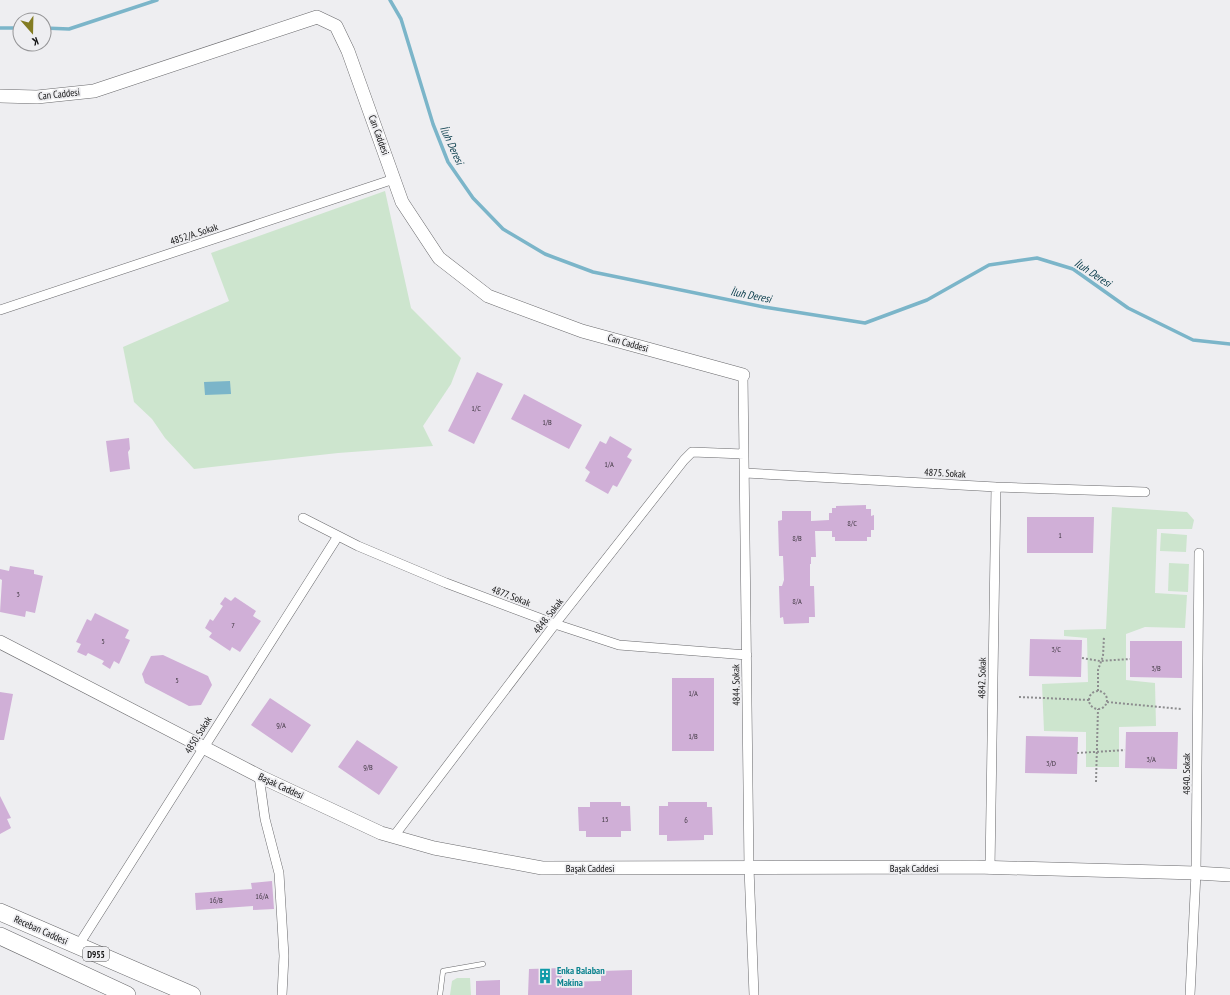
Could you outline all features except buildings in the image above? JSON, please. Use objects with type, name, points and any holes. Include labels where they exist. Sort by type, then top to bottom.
[{"type":"highway","name":"Receban Caddesi","points":[[0,912],[192,995]]},
{"type":"highway","name":"D955","points":[[0,936],[127,995]]},
{"type":"street","name":"Can Caddesi","points":[[0,96],[38,97],[94,91],[317,17],[336,26],[348,51],[402,202],[439,258],[488,296],[582,330],[743,375]]},
{"type":"street","name":"4852/A. Sokak","points":[[0,310],[394,179]]},
{"type":"street","name":"4844. Sokak","points":[[743,375],[749,868],[754,995]]},
{"type":"street","name":"4848. Sokak","points":[[394,836],[555,624],[684,460],[692,452],[744,454]]},
{"type":"street","name":"4875. Sokak","points":[[744,473],[996,487],[1145,492]]},
{"type":"street","name":"4842. Sokak","points":[[990,869],[996,487]]},
{"type":"street","name":"4877. Sokak","points":[[302,518],[338,536],[446,583],[555,624],[619,645],[747,655]]},
{"type":"street","name":"4850. Sokak","points":[[78,946],[338,536]]},
{"type":"street","name":"4840. Sokak","points":[[1190,995],[1196,873],[1199,553]]},
{"type":"street","name":"Başak Caddesi","points":[[0,642],[259,776],[381,833],[434,848],[542,868],[990,869],[1230,875]]},
{"type":"street","points":[[259,776],[265,819],[279,873],[284,956],[282,995]]},
{"type":"lane","points":[[440,995],[444,971],[483,964]]},
{"type":"path","points":[[1098,692],[1098,670],[1103,656],[1104,636]]},
{"type":"path","points":[[1082,658],[1100,661],[1130,659]]},
{"type":"path","points":[[1098,692],[1104,694],[1107,702],[1104,707],[1098,709],[1091,706],[1089,700],[1093,693],[1098,692]]},
{"type":"path","points":[[1019,697],[1089,700]]},
{"type":"path","points":[[1107,702],[1181,709]]},
{"type":"path","points":[[1096,782],[1098,709]]},
{"type":"path","points":[[1077,753],[1125,750]]},
{"type":"green space","points":[[385,191],[411,308],[461,358],[451,384],[423,426],[433,446],[338,453],[194,469],[165,438],[152,419],[134,402],[123,347],[229,301],[211,253]]},
{"type":"green space","points":[[1112,507],[1187,512],[1194,520],[1192,529],[1157,529],[1155,593],[1187,595],[1185,628],[1145,627],[1126,634],[1126,680],[1155,683],[1156,726],[1119,727],[1119,767],[1086,767],[1086,732],[1044,731],[1042,684],[1088,682],[1087,638],[1064,636],[1064,630],[1106,629]]},
{"type":"green space","points":[[1161,533],[1187,535],[1186,552],[1160,551]]},
{"type":"green space","points":[[1169,563],[1189,564],[1188,592],[1168,591]]},
{"type":"green space","points":[[457,978],[470,978],[471,995],[450,995],[452,981]]},
{"type":"water","points":[[230,381],[231,394],[205,395],[204,382]]},
{"type":"waterway","name":"İluh Deresi","points":[[52,28],[69,29],[157,0]]},
{"type":"waterway","name":"İluh Deresi","points":[[390,0],[401,19],[433,124],[448,162],[473,198],[503,229],[545,254],[593,272],[764,307],[865,323],[927,300],[989,265],[1037,258],[1073,269],[1128,308],[1193,340],[1230,344]]},
{"type":"waterway","name":"İluh Deresi","points":[[0,28],[12,28]]},
{"type":"place","name":"Enka Balaban Makina","points":[[545,976]]}]
